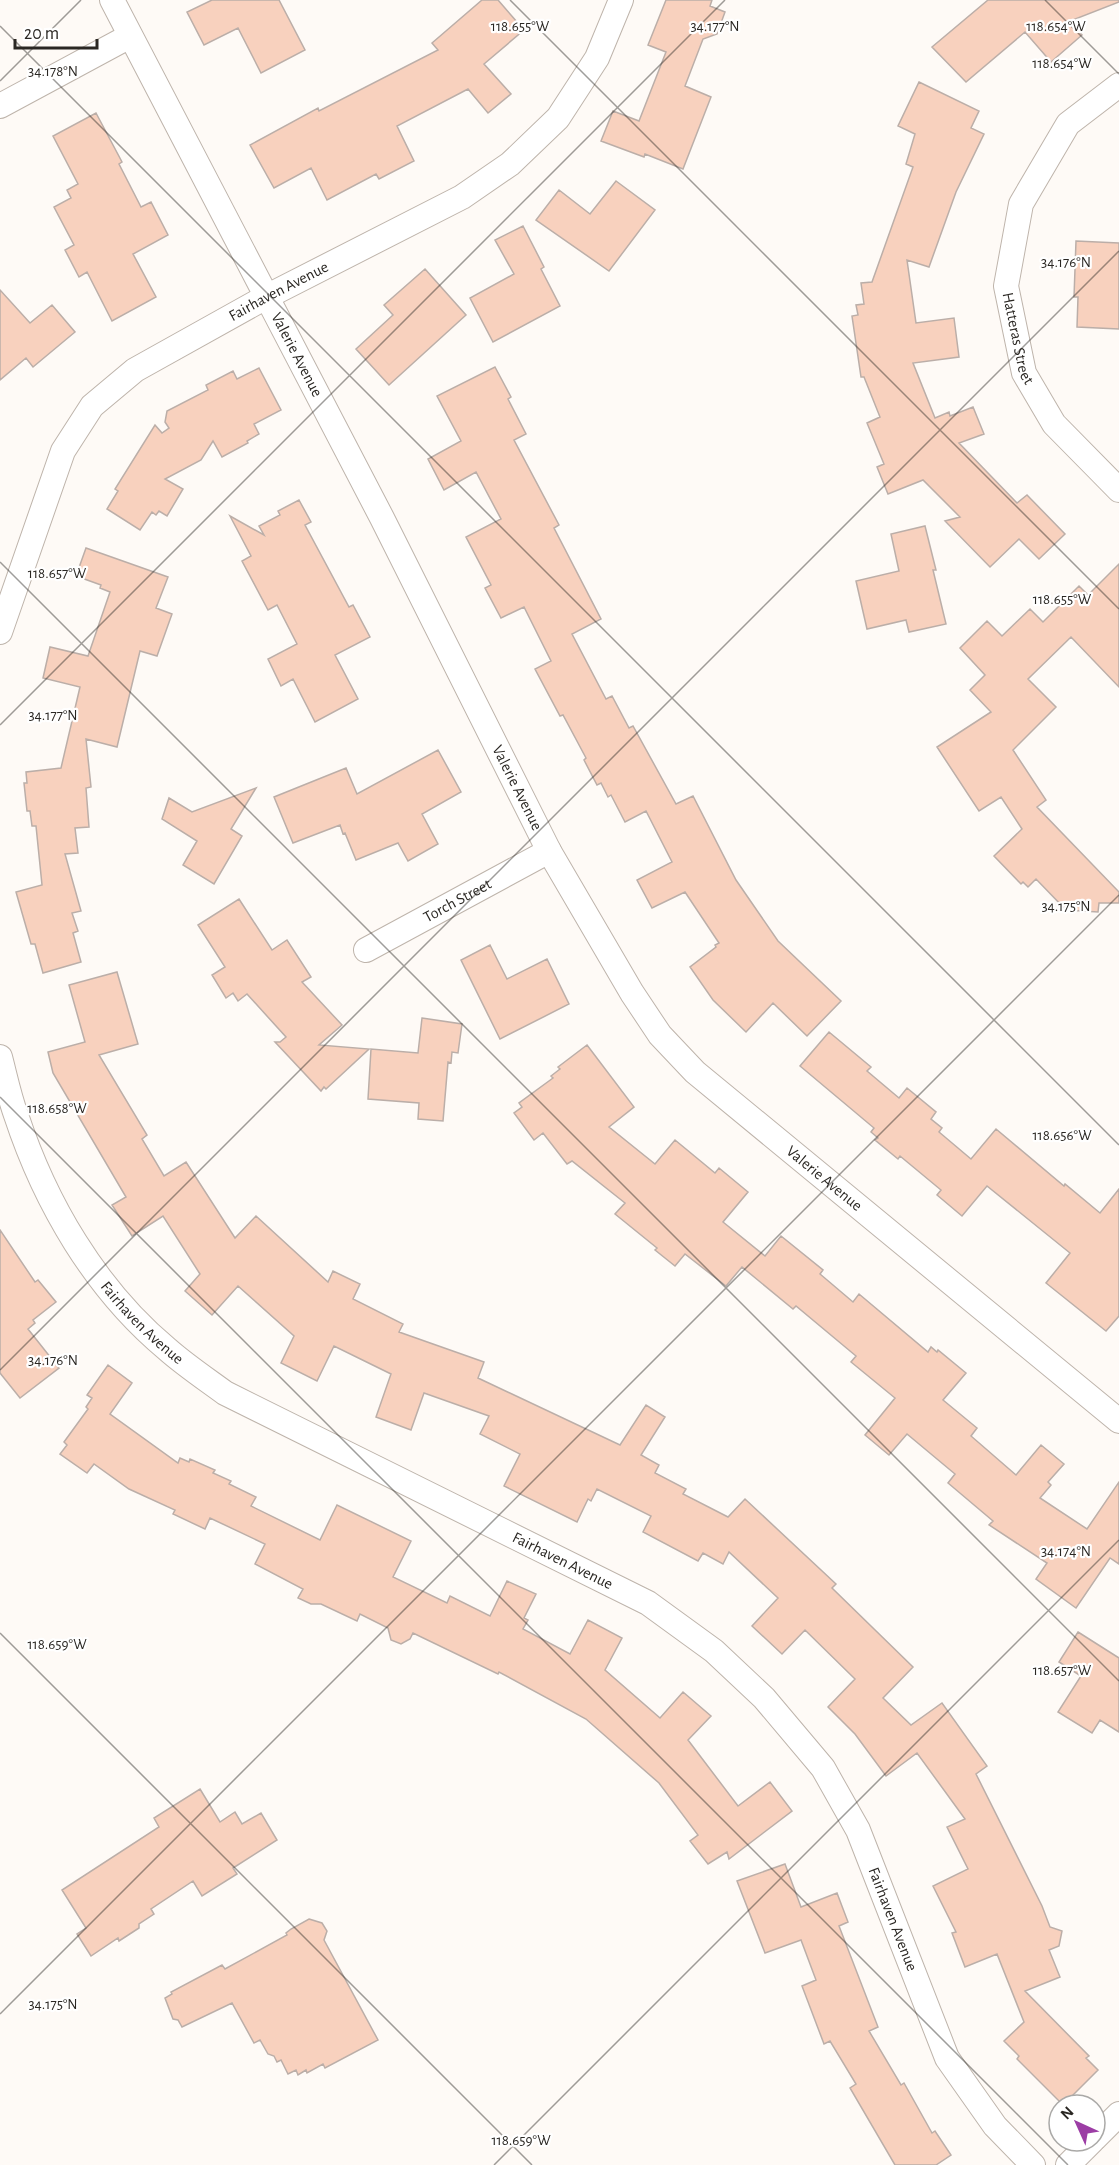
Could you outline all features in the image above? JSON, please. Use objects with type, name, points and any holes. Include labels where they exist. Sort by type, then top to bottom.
[{"type":"street","name":"Valerie Avenue","points":[[112,0],[382,518],[549,851],[632,993],[660,1035],[695,1072],[1119,1421]]},
{"type":"street","name":"Fairhaven Avenue","points":[[0,632],[63,451],[92,406],[135,370],[266,297],[462,196],[510,164],[558,118],[565,108],[597,58],[621,0]]},
{"type":"street","points":[[0,106],[130,36]]},
{"type":"street","name":"Hatteras Street","points":[[1119,85],[1068,124],[1021,204],[1006,286],[1024,373],[1054,424],[1119,490]]},
{"type":"street","name":"Torch Street","points":[[366,950],[549,851]]},
{"type":"street","name":"Fairhaven Avenue","points":[[0,1058],[16,1115],[37,1168],[70,1236],[113,1297],[166,1349],[225,1393],[648,1603],[714,1652],[764,1698],[823,1768],[858,1830],[947,2058],[995,2126],[1033,2165]]},
{"type":"street","points":[[1107,2126],[1119,2114]]},
{"type":"street","points":[[1068,2165],[1080,2153]]},
{"type":"building","points":[[212,0],[279,0],[305,50],[261,73],[238,28],[204,45],[187,12]]},
{"type":"building","points":[[482,0],[498,0],[524,30],[484,64],[511,94],[488,113],[468,89],[397,126],[414,161],[379,179],[376,174],[327,200],[311,168],[274,188],[250,145],[318,108],[319,111],[438,50],[432,43]]},
{"type":"building","points":[[666,0],[712,0],[710,6],[725,12],[717,34],[703,39],[685,86],[711,97],[683,169],[645,154],[644,157],[601,141],[613,111],[639,121],[666,52],[648,45]]},
{"type":"building","points":[[988,0],[1119,0],[1119,2],[1070,21],[1082,35],[1051,62],[1025,32],[966,82],[932,47]]},
{"type":"building","points":[[919,82],[979,111],[971,128],[984,134],[956,192],[929,267],[907,260],[916,323],[954,318],[959,357],[913,363],[935,418],[949,412],[950,416],[973,407],[984,434],[959,443],[1017,503],[1027,495],[1065,534],[1039,559],[1019,539],[990,567],[945,521],[960,517],[923,480],[888,494],[877,467],[884,464],[867,423],[880,417],[864,377],[861,377],[852,316],[858,315],[856,305],[864,304],[861,283],[872,282],[913,167],[906,164],[915,134],[898,126]]},
{"type":"building","points":[[96,113],[122,162],[119,164],[141,207],[151,202],[168,235],[133,254],[156,297],[112,321],[87,272],[79,277],[65,250],[74,245],[54,207],[71,198],[67,190],[78,184],[53,136]]},
{"type":"building","points":[[616,181],[655,210],[609,271],[536,220],[559,190],[590,214]]},
{"type":"building","points":[[523,226],[544,267],[541,269],[560,306],[493,342],[470,298],[514,274],[495,240]]},
{"type":"building","points":[[1076,241],[1119,243],[1119,329],[1077,327],[1078,297],[1074,297]]},
{"type":"building","points":[[425,269],[466,315],[389,385],[356,349],[393,315],[384,305]]},
{"type":"building","points":[[0,290],[30,323],[52,305],[75,332],[33,367],[26,358],[0,380]]},
{"type":"building","points":[[495,367],[511,397],[508,399],[526,434],[514,440],[559,525],[554,528],[601,619],[572,634],[606,699],[612,696],[629,728],[633,726],[676,804],[693,796],[736,880],[778,941],[841,1001],[807,1036],[773,1003],[746,1032],[713,1000],[690,967],[719,943],[685,892],[652,908],[637,880],[672,862],[646,811],[625,822],[611,795],[608,797],[601,783],[597,785],[584,760],[586,758],[535,669],[551,661],[524,607],[501,618],[485,588],[491,585],[466,537],[501,519],[476,472],[444,490],[428,459],[461,441],[437,396]]},
{"type":"building","points":[[259,368],[281,410],[254,424],[259,434],[247,441],[248,443],[222,457],[213,441],[201,460],[165,479],[183,489],[167,516],[159,511],[156,515],[152,512],[140,530],[107,509],[118,491],[115,489],[155,425],[162,433],[169,428],[165,422],[167,411],[208,390],[206,385],[233,371],[237,379]]},
{"type":"building","points":[[299,500],[311,522],[305,525],[349,607],[353,605],[370,637],[335,655],[358,699],[315,722],[293,679],[281,686],[268,659],[297,644],[277,605],[268,610],[242,561],[251,556],[230,516],[264,535],[259,526],[280,515],[278,511]]},
{"type":"building","points":[[925,526],[946,624],[909,632],[906,620],[867,629],[856,581],[899,571],[891,534]]},
{"type":"building","points":[[86,548],[168,577],[156,608],[172,614],[157,656],[140,651],[117,747],[86,739],[91,787],[86,788],[89,827],[75,828],[78,853],[65,854],[81,911],[72,913],[78,931],[73,933],[81,962],[43,973],[35,944],[31,944],[16,892],[42,885],[36,826],[32,826],[30,811],[27,811],[24,783],[27,783],[26,772],[61,768],[80,687],[43,678],[50,647],[88,656],[110,592],[100,588],[101,585],[76,576]]},
{"type":"building","points":[[1119,564],[1119,687],[1071,637],[1028,679],[1056,707],[1013,750],[1046,800],[1037,807],[1119,892],[1119,903],[1099,903],[1098,912],[1066,910],[1036,879],[1028,887],[1023,882],[1021,884],[994,856],[1022,829],[1001,797],[979,811],[937,747],[991,712],[970,690],[985,675],[960,648],[987,621],[1002,636],[1030,609],[1043,622],[1079,586],[1088,595]]},
{"type":"building","points":[[438,750],[461,792],[422,814],[438,844],[408,861],[398,843],[356,860],[340,825],[293,843],[274,797],[346,768],[357,794]]},
{"type":"building","points":[[256,788],[231,829],[242,836],[214,884],[183,865],[197,841],[162,819],[169,798],[192,812]]},
{"type":"building","points":[[239,899],[272,950],[287,940],[311,977],[302,982],[342,1025],[319,1045],[369,1049],[326,1089],[324,1087],[321,1091],[275,1042],[280,1042],[286,1037],[247,994],[238,1001],[233,993],[226,998],[212,975],[225,967],[198,925]]},
{"type":"building","points":[[490,945],[507,979],[547,959],[569,1004],[500,1039],[461,960]]},
{"type":"building","points":[[117,972],[138,1044],[99,1055],[147,1135],[142,1139],[164,1176],[186,1162],[235,1238],[256,1216],[328,1282],[333,1271],[360,1284],[353,1299],[403,1324],[399,1332],[484,1362],[478,1378],[620,1445],[646,1405],[665,1417],[641,1455],[659,1465],[655,1473],[686,1489],[683,1494],[728,1517],[745,1499],[836,1584],[832,1588],[913,1667],[883,1698],[911,1725],[942,1703],[987,1766],[976,1774],[1042,1906],[1050,1927],[1062,1931],[1059,1946],[1049,1950],[1060,1977],[1025,1991],[1089,2056],[1086,2058],[1098,2070],[1075,2093],[1051,2093],[1017,2059],[1019,2056],[1004,2041],[1024,2022],[997,1954],[965,1967],[952,1933],[956,1932],[933,1886],[968,1869],[947,1827],[965,1819],[917,1753],[886,1776],[855,1734],[828,1707],[855,1679],[805,1630],[782,1654],[752,1626],[778,1598],[729,1552],[723,1564],[703,1553],[698,1561],[643,1532],[651,1516],[597,1489],[591,1501],[588,1499],[577,1522],[504,1486],[520,1454],[480,1434],[489,1416],[424,1393],[411,1430],[376,1417],[391,1374],[334,1346],[317,1381],[281,1363],[294,1336],[238,1286],[212,1315],[185,1291],[200,1274],[163,1216],[132,1236],[112,1205],[126,1197],[53,1073],[48,1052],[85,1042],[69,985]]},
{"type":"building","points":[[422,1018],[462,1024],[458,1053],[452,1052],[451,1063],[448,1062],[443,1121],[418,1119],[419,1103],[368,1099],[371,1049],[418,1053]]},
{"type":"building","points":[[829,1032],[871,1067],[867,1071],[899,1098],[907,1088],[936,1112],[931,1119],[942,1128],[939,1132],[971,1159],[996,1129],[1100,1213],[1119,1189],[1119,1316],[1106,1331],[1046,1283],[1070,1253],[987,1186],[962,1216],[937,1195],[941,1190],[900,1156],[898,1159],[875,1140],[878,1138],[871,1132],[874,1128],[800,1066]]},
{"type":"building","points":[[587,1045],[634,1107],[609,1127],[655,1164],[675,1140],[715,1173],[719,1168],[748,1192],[723,1222],[765,1256],[781,1236],[823,1270],[820,1274],[853,1302],[859,1294],[928,1352],[931,1347],[937,1352],[938,1350],[966,1373],[943,1400],[977,1428],[971,1436],[1016,1475],[1041,1445],[1064,1464],[1048,1482],[1051,1485],[1040,1498],[1087,1529],[1119,1482],[1119,1564],[1110,1558],[1076,1608],[1036,1579],[1047,1563],[989,1525],[993,1521],[948,1483],[955,1474],[907,1434],[889,1455],[865,1435],[895,1398],[851,1362],[856,1356],[796,1306],[793,1309],[742,1267],[726,1286],[685,1254],[675,1266],[655,1250],[657,1248],[615,1214],[625,1203],[572,1161],[567,1164],[543,1133],[534,1140],[514,1113],[522,1107],[519,1103],[553,1078],[551,1076],[560,1069],[558,1067]]},
{"type":"building","points":[[0,1230],[35,1282],[38,1280],[56,1302],[33,1320],[35,1323],[28,1329],[59,1368],[20,1398],[0,1373]]},
{"type":"building","points":[[108,1365],[132,1383],[110,1414],[178,1463],[180,1458],[189,1462],[190,1459],[215,1470],[213,1473],[231,1481],[229,1484],[256,1497],[251,1506],[320,1540],[337,1505],[411,1541],[393,1577],[447,1603],[450,1596],[490,1616],[507,1581],[536,1594],[524,1618],[528,1620],[523,1629],[570,1654],[588,1620],[622,1638],[605,1670],[660,1718],[683,1692],[711,1716],[688,1740],[738,1806],[770,1782],[792,1811],[729,1859],[727,1852],[708,1864],[690,1841],[698,1835],[659,1783],[586,1719],[499,1672],[498,1674],[413,1633],[410,1639],[401,1644],[391,1640],[388,1628],[360,1614],[357,1621],[321,1604],[311,1604],[298,1598],[303,1589],[255,1564],[265,1544],[210,1518],[205,1529],[173,1514],[175,1510],[129,1489],[94,1464],[87,1473],[60,1454],[67,1445],[64,1442],[88,1409],[86,1407],[92,1398],[87,1395]]},
{"type":"building","points":[[1078,1632],[1119,1658],[1119,1732],[1100,1720],[1092,1733],[1058,1712],[1081,1676],[1059,1662]]},
{"type":"building","points":[[200,1789],[220,1822],[235,1812],[242,1824],[261,1813],[277,1840],[233,1868],[237,1874],[202,1896],[193,1881],[151,1909],[154,1914],[139,1924],[139,1928],[119,1941],[118,1938],[91,1956],[77,1934],[86,1928],[62,1890],[159,1827],[154,1818]]},
{"type":"building","points":[[785,1864],[801,1907],[837,1893],[848,1922],[839,1926],[878,2027],[869,2031],[901,2085],[904,2083],[932,2133],[935,2131],[951,2155],[936,2165],[895,2165],[850,2088],[856,2084],[830,2041],[824,2044],[802,1986],[816,1980],[801,1940],[765,1953],[737,1881]]},
{"type":"building","points":[[309,1919],[322,1923],[327,1931],[324,1940],[378,2040],[325,2068],[323,2064],[307,2073],[306,2070],[298,2075],[296,2070],[288,2074],[281,2060],[277,2062],[274,2056],[268,2054],[260,2040],[254,2043],[232,2003],[182,2027],[178,2020],[173,2019],[165,1998],[172,1994],[171,1992],[222,1965],[225,1969],[287,1935],[286,1933],[291,1929]]}]
